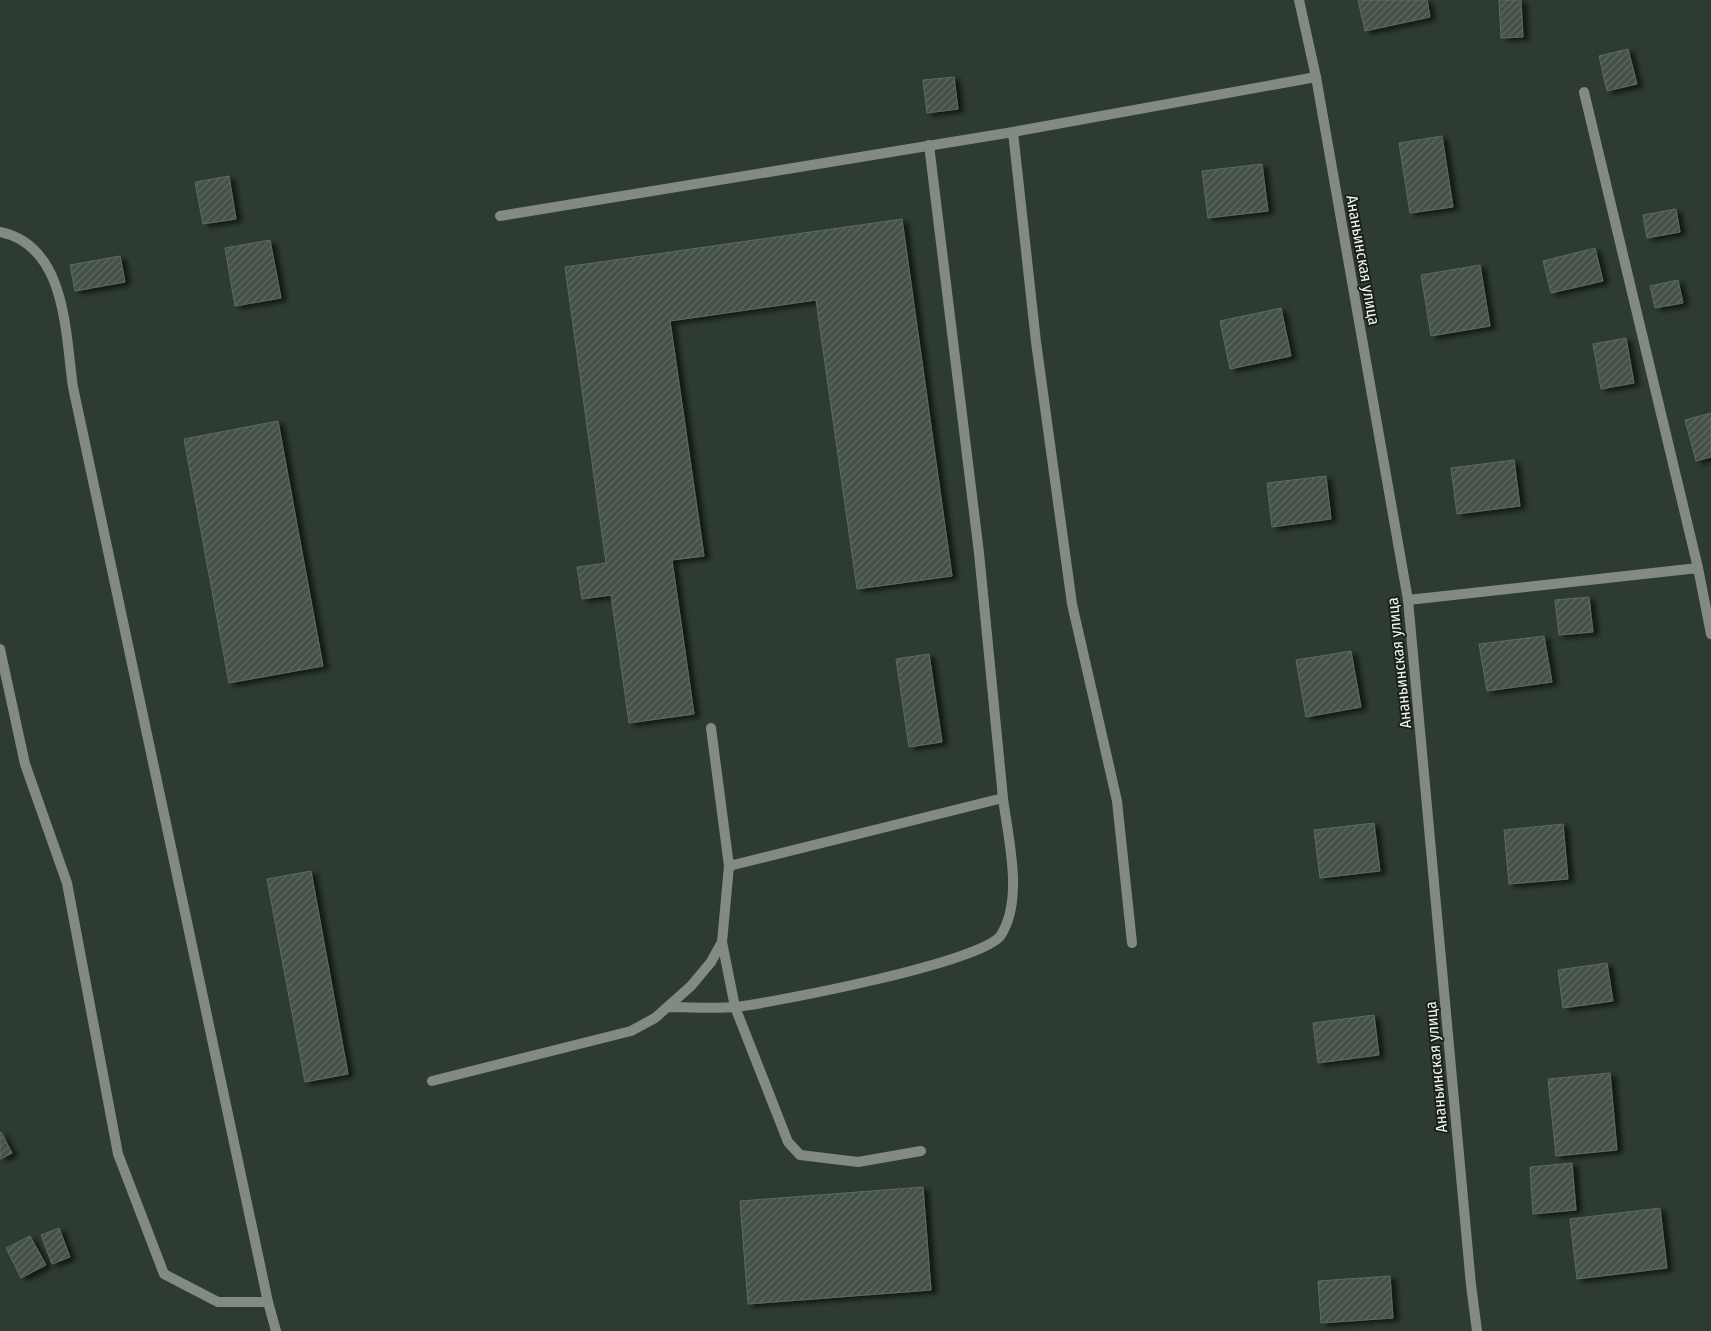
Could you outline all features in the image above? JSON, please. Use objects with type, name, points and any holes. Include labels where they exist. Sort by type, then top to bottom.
[{"type":"street","name":"Ананьинская улица","points":[[1299,0],[1316,77],[1408,600],[1471,1285],[1477,1331]]},
{"type":"street","points":[[500,216],[1013,132],[1316,77]]},
{"type":"street","points":[[1584,92],[1698,568],[1711,634]]},
{"type":"street","points":[[1013,132],[1036,342],[1072,604],[1117,801],[1132,943]]},
{"type":"street","points":[[668,1007],[735,1007],[949,962],[983,948],[1000,937],[1009,918],[1014,894],[979,553],[929,145]]},
{"type":"street","points":[[0,232],[14,235],[39,253],[58,288],[76,397],[268,1302],[276,1331]]},
{"type":"street","points":[[1408,600],[1698,568]]},
{"type":"street","points":[[0,649],[26,764],[67,883],[118,1154],[164,1274],[218,1302],[268,1302]]},
{"type":"street","points":[[711,728],[729,866],[722,942],[735,1007],[788,1142],[800,1155],[858,1162],[922,1151]]},
{"type":"street","points":[[729,866],[1003,798]]},
{"type":"street","points":[[432,1081],[631,1031],[655,1018],[691,986],[711,962],[722,942]]},
{"type":"building","points":[[1358,0],[1427,0],[1430,17],[1365,31]]},
{"type":"building","points":[[1499,0],[1521,0],[1523,37],[1501,38]]},
{"type":"building","points":[[1628,49],[1637,84],[1607,91],[1599,56]]},
{"type":"building","points":[[954,77],[958,109],[927,113],[923,80]]},
{"type":"building","points":[[1442,136],[1453,207],[1410,213],[1399,143]]},
{"type":"building","points":[[1262,164],[1268,211],[1208,218],[1202,171]]},
{"type":"building","points":[[229,176],[236,219],[203,224],[195,182]]},
{"type":"building","points":[[1676,209],[1680,232],[1647,238],[1643,215]]},
{"type":"building","points":[[902,219],[952,576],[857,589],[816,300],[670,321],[704,556],[672,560],[694,714],[629,723],[611,595],[582,599],[577,567],[606,563],[565,267]]},
{"type":"building","points":[[270,240],[281,298],[235,306],[225,248]]},
{"type":"building","points":[[1595,248],[1603,281],[1551,293],[1543,261]]},
{"type":"building","points":[[120,256],[125,282],[75,291],[70,265]]},
{"type":"building","points":[[1480,265],[1490,326],[1431,336],[1421,275]]},
{"type":"building","points":[[1678,280],[1683,303],[1655,308],[1650,286]]},
{"type":"building","points":[[1281,308],[1291,356],[1230,369],[1220,321]]},
{"type":"building","points":[[1626,338],[1634,383],[1601,389],[1593,344]]},
{"type":"building","points":[[1711,413],[1711,457],[1696,461],[1685,420]]},
{"type":"building","points":[[278,421],[323,666],[229,683],[184,439]]},
{"type":"building","points":[[1514,460],[1520,506],[1457,514],[1451,468]]},
{"type":"building","points":[[1326,476],[1331,519],[1272,527],[1267,483]]},
{"type":"building","points":[[1589,597],[1593,632],[1559,635],[1555,600]]},
{"type":"building","points":[[1544,636],[1552,682],[1487,691],[1479,644]]},
{"type":"building","points":[[1351,651],[1361,707],[1306,717],[1296,660]]},
{"type":"building","points":[[929,654],[942,742],[909,747],[896,659]]},
{"type":"building","points":[[1374,823],[1380,871],[1320,878],[1314,830]]},
{"type":"building","points":[[1563,824],[1568,879],[1509,884],[1504,830]]},
{"type":"building","points":[[311,871],[348,1074],[305,1082],[267,879]]},
{"type":"building","points":[[1607,963],[1613,1001],[1563,1008],[1558,970]]},
{"type":"building","points":[[1374,1015],[1379,1055],[1318,1063],[1313,1023]]},
{"type":"building","points":[[1610,1073],[1617,1150],[1556,1156],[1548,1079]]},
{"type":"building","points":[[0,1133],[12,1153],[0,1159]]},
{"type":"building","points":[[1572,1163],[1576,1210],[1533,1214],[1530,1167]]},
{"type":"building","points":[[923,1187],[931,1290],[748,1304],[740,1201]]},
{"type":"building","points":[[1660,1208],[1667,1268],[1577,1279],[1570,1219]]},
{"type":"building","points":[[59,1228],[70,1257],[52,1264],[41,1235]]},
{"type":"building","points":[[30,1236],[46,1265],[21,1278],[6,1248]]},
{"type":"building","points":[[1390,1276],[1393,1318],[1321,1323],[1318,1281]]}]
